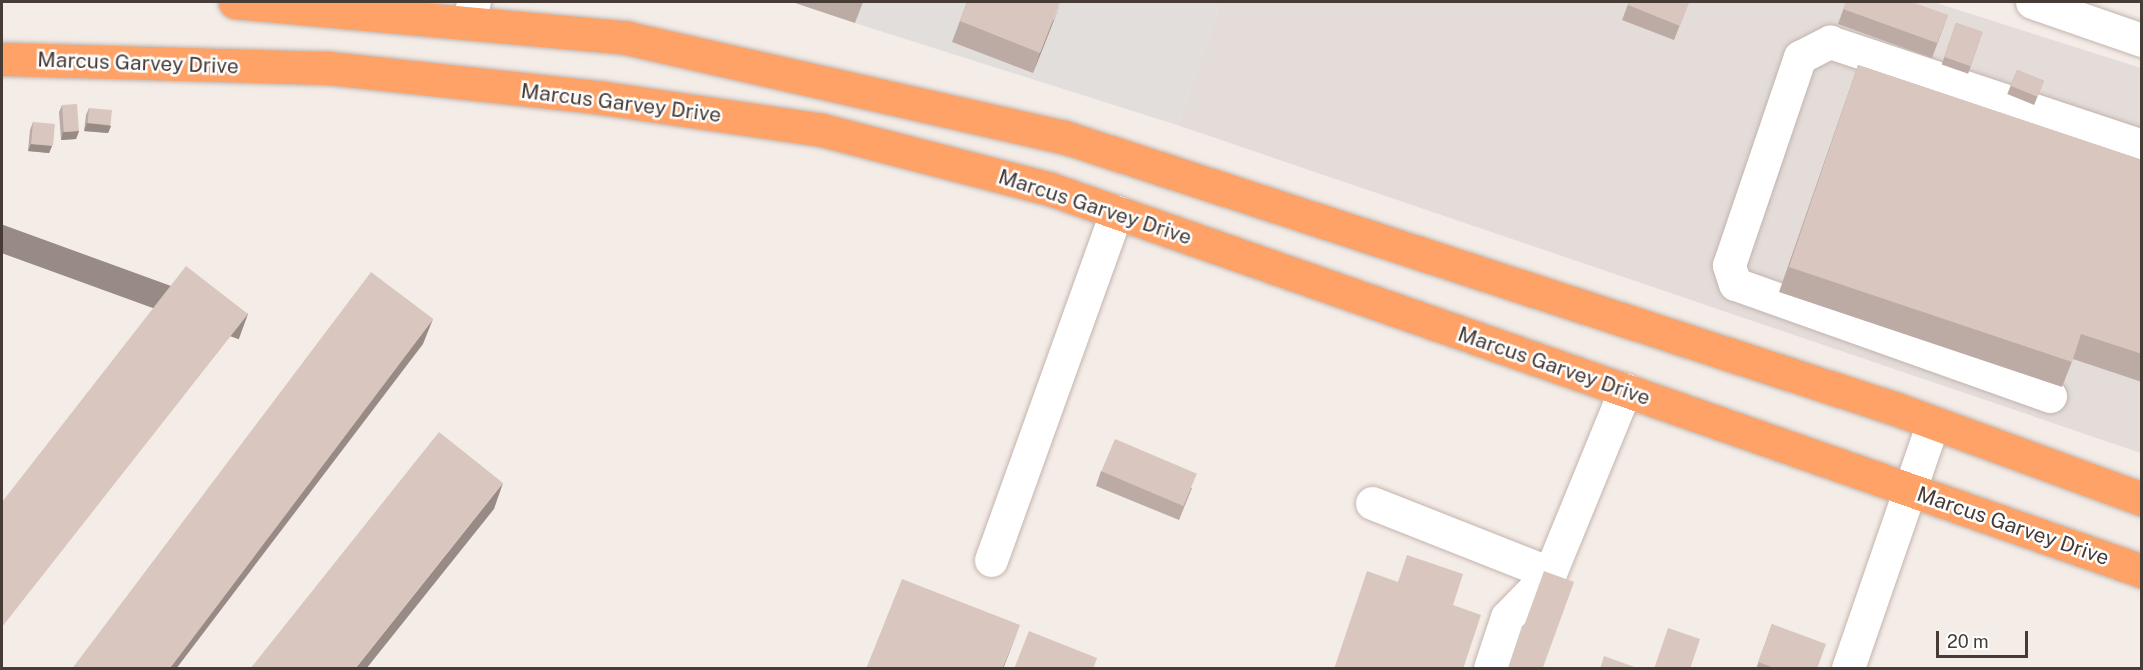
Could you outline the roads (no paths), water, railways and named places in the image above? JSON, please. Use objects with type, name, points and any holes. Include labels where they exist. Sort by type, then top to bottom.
[{"type":"highway","points":[[235,2],[471,11],[627,38],[1065,137],[1933,423],[2142,499]]},
{"type":"highway","name":"Marcus Garvey Drive","points":[[2,60],[328,68],[603,98],[822,130],[1050,189],[2142,571]]},
{"type":"street","points":[[2032,2],[2142,40]]},
{"type":"street","points":[[2050,396],[1735,284],[1729,265],[1800,57],[1830,42],[2142,147]]},
{"type":"street","points":[[991,560],[1116,212]]},
{"type":"street","points":[[1490,669],[1507,617],[1550,573],[1625,390]]},
{"type":"street","points":[[1848,669],[1933,423]]},
{"type":"street","points":[[1372,503],[1550,573]]}]
